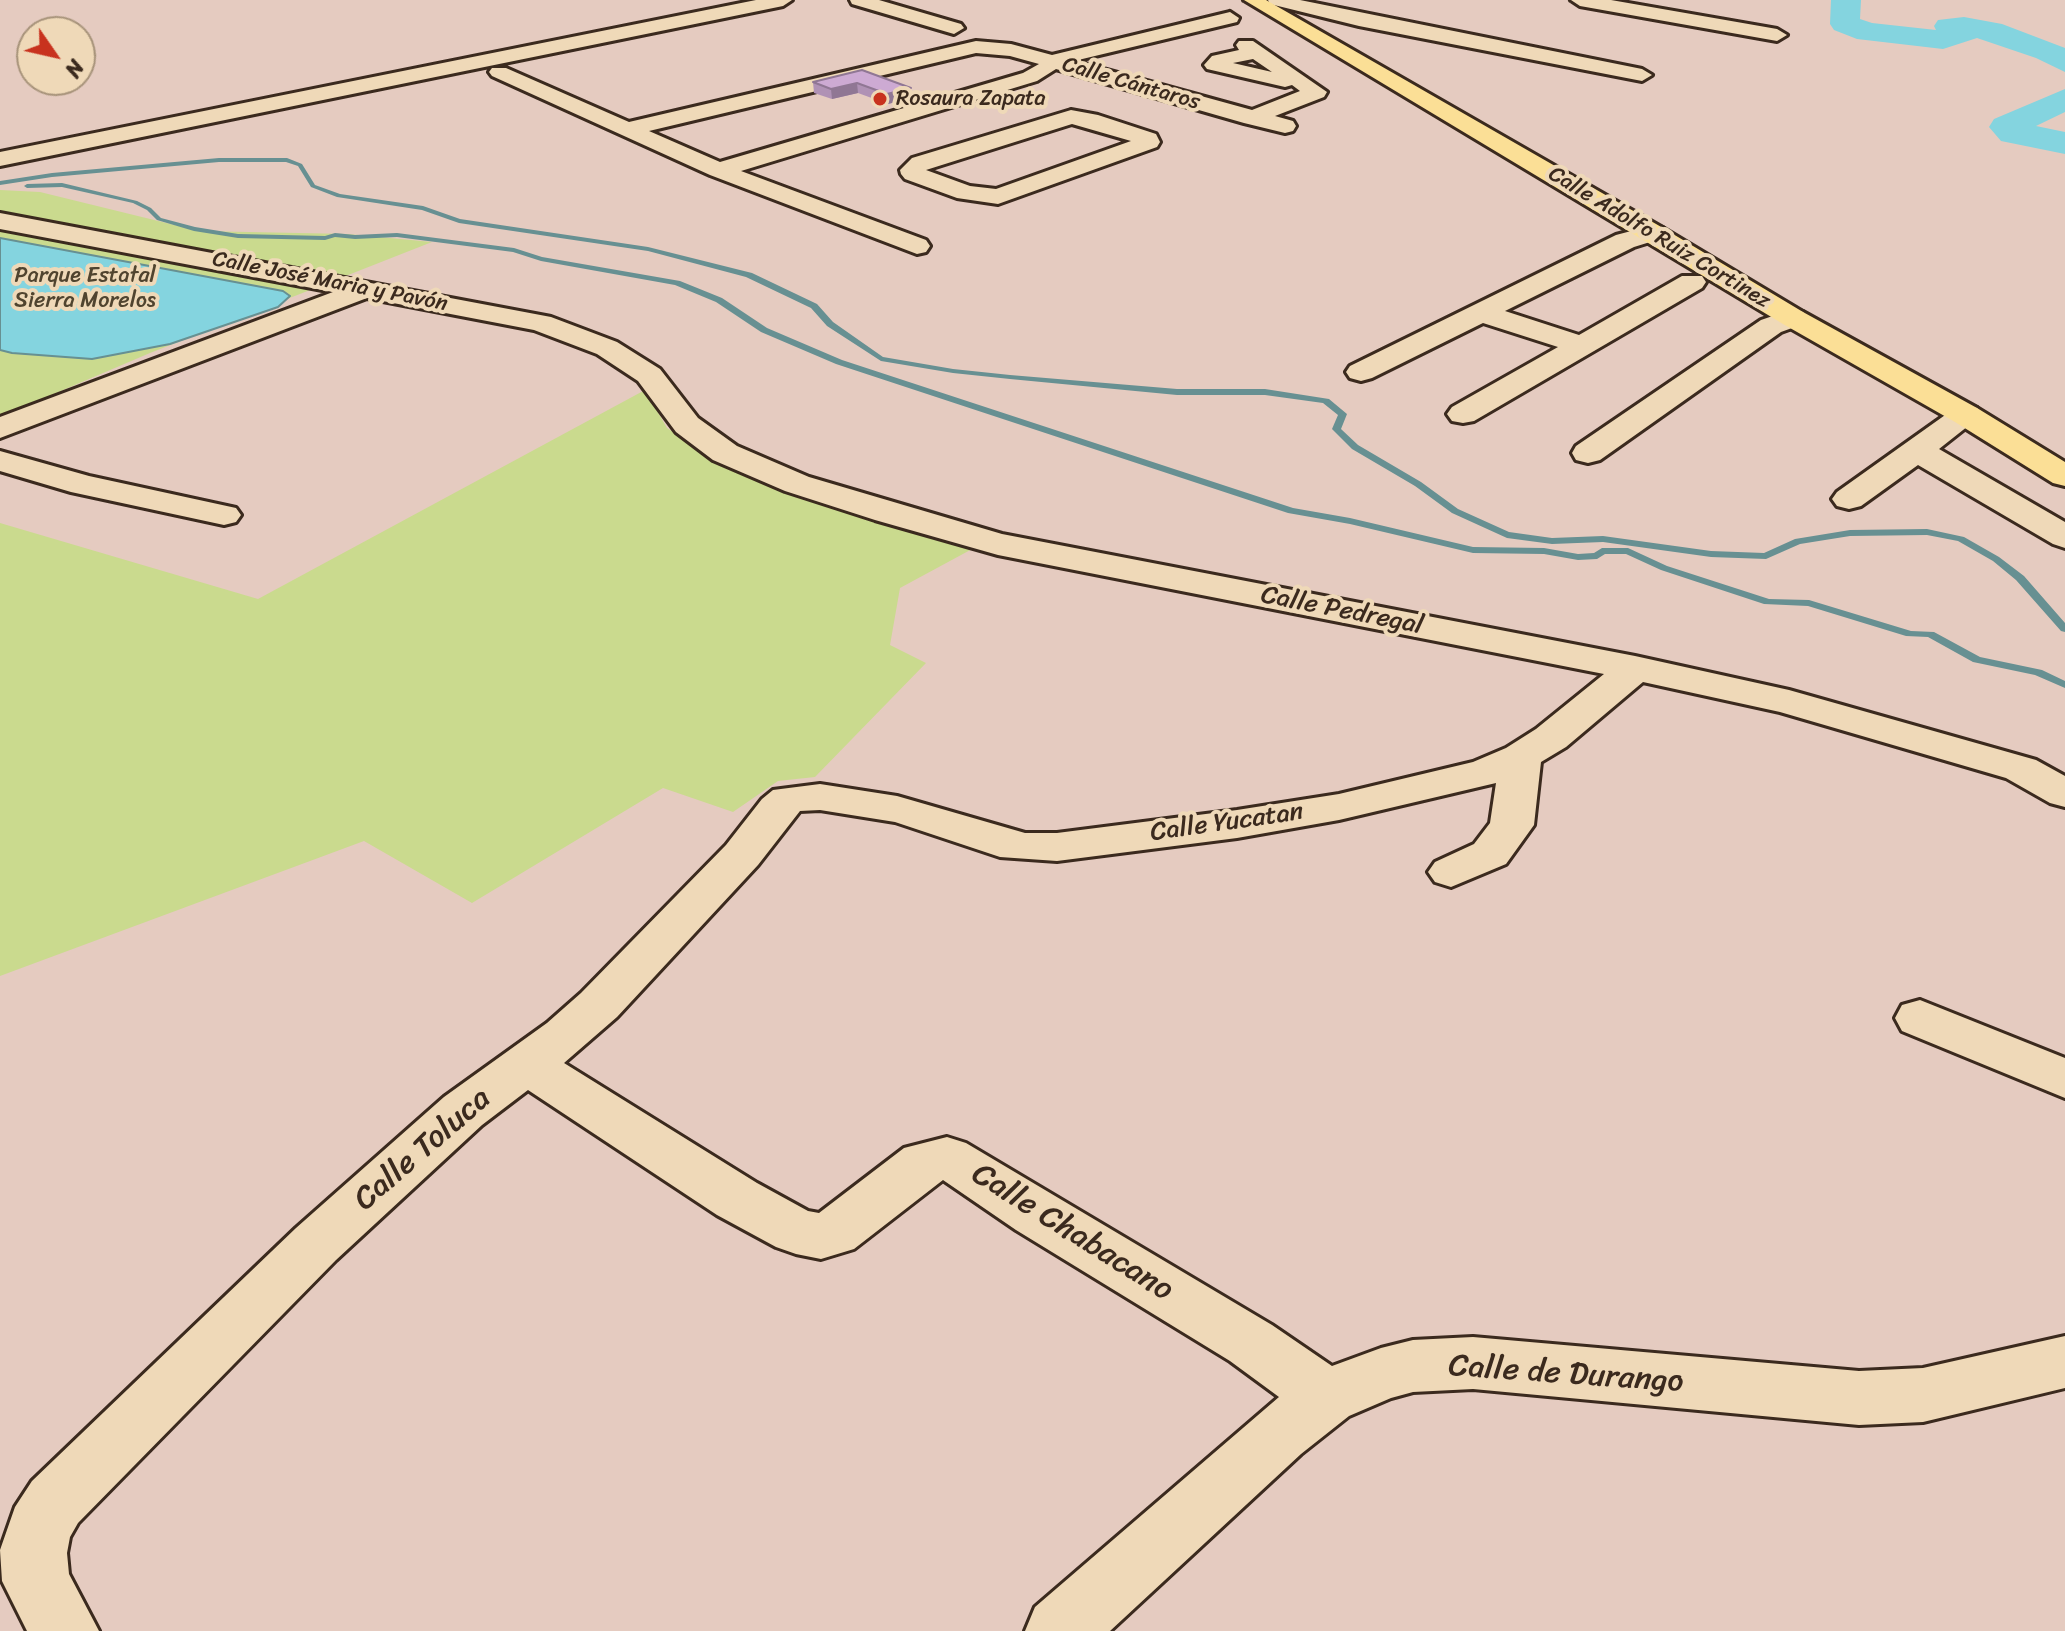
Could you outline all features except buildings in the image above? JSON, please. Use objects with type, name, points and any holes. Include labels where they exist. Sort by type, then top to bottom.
[{"type":"main road","name":"Calle Adolfo Ruiz Cortinez","points":[[1266,1],[1304,31],[1654,233],[1793,318],[1966,415],[2065,476]]},
{"type":"street","points":[[0,159],[783,0]]},
{"type":"street","points":[[859,0],[954,28]]},
{"type":"street","points":[[1580,0],[1777,35]]},
{"type":"street","points":[[1266,1],[1642,75]]},
{"type":"street","points":[[718,170],[1030,77],[1045,70],[1043,59],[1225,9],[1304,31]]},
{"type":"street","name":"Calle Cántaros","points":[[628,129],[976,47],[1011,50],[1285,126]]},
{"type":"street","points":[[1252,118],[1316,92],[1308,84],[1251,49],[1219,60],[1214,65],[1308,84]]},
{"type":"street","points":[[499,72],[718,170],[917,246]]},
{"type":"street","points":[[737,102],[824,138]]},
{"type":"street","points":[[902,115],[988,141],[1071,117],[1090,120],[1148,139],[1149,142],[998,197],[966,193],[913,174],[912,170],[920,163],[988,141]]},
{"type":"street","name":"Calle José Maria y Pavón","points":[[0,221],[541,323],[607,348],[649,375]]},
{"type":"street","points":[[1361,372],[1625,241],[1654,233]]},
{"type":"street","points":[[1463,414],[1692,282]]},
{"type":"street","points":[[0,428],[366,289]]},
{"type":"street","points":[[1482,313],[1582,345]]},
{"type":"street","points":[[1588,453],[1771,326],[1793,318]]},
{"type":"street","name":"Calle Pedregal","points":[[649,375],[687,425],[725,453],[797,484],[887,513],[998,544],[1635,668],[1789,702],[2021,769],[2065,794]]},
{"type":"street","points":[[1849,499],[1966,415]]},
{"type":"street","points":[[1917,450],[2065,537]]},
{"type":"street","points":[[0,461],[83,485],[224,515]]},
{"type":"street","name":"Calle Yucatan","points":[[788,799],[820,797],[897,809],[946,822],[1000,843],[1057,847],[1339,807],[1487,772],[1521,757],[1551,738],[1635,668]]},
{"type":"street","points":[[1451,872],[1490,854],[1512,825],[1521,757]]},
{"type":"street","name":"Calle Toluca","points":[[31,1528],[316,1244],[463,1111],[565,1036],[599,1005],[742,855],[777,808],[788,799]]},
{"type":"street","points":[[1920,1018],[2065,1079]]},
{"type":"street","name":"Calle Chabacano","points":[[526,1064],[737,1199],[796,1231],[821,1236],[834,1233],[923,1163],[947,1158],[1251,1343],[1327,1397]]},
{"type":"street","name":"Calle de Durango","points":[[1060,1631],[1279,1434],[1327,1397],[1381,1374],[1428,1365],[1473,1363],[1859,1398],[1923,1395],[2065,1362]]},
{"type":"street","points":[[31,1528],[36,1581],[64,1631]]},
{"type":"green space","name":"Parque Estatal Sierra Morelos","points":[[0,190],[40,192],[199,231],[348,234],[432,242],[150,353],[0,417]]},
{"type":"green space","points":[[645,390],[667,428],[721,463],[813,502],[974,548],[900,588],[890,645],[926,663],[815,777],[778,781],[733,812],[663,788],[472,903],[364,841],[0,976],[0,523],[258,599]]},
{"type":"water","points":[[0,238],[283,291],[290,296],[278,307],[170,344],[92,359],[12,353],[0,350]]},
{"type":"waterway","points":[[1846,0],[1845,24],[1868,32],[1943,40],[1964,34],[1949,26],[1964,26],[1991,31],[2047,51],[2065,62]]},
{"type":"waterway","points":[[2065,99],[2007,127],[2014,133],[2065,143]]},
{"type":"waterway","points":[[0,183],[52,175],[219,160],[287,160],[300,165],[313,186],[339,196],[423,208],[459,221],[648,249],[749,275],[814,306],[830,324],[881,359],[1010,377],[1177,392],[1265,392],[1326,401],[1343,414],[1336,429],[1355,447],[1418,484],[1455,511],[1507,535],[1552,541],[1603,539],[1711,554],[1766,556],[1798,541],[1850,533],[1927,532],[1961,539],[1996,559],[2020,578],[2065,629]]},
{"type":"waterway","points":[[27,186],[62,185],[135,202],[159,219],[194,229],[238,236],[325,238],[335,235],[397,235],[514,250],[541,259],[677,283],[719,300],[764,330],[839,362],[1291,511],[1350,521],[1473,550],[1544,551],[1578,557],[1597,556],[1602,551],[1628,551],[1664,568],[1768,602],[1809,603],[1910,634],[1930,634],[1977,660],[2038,672],[2065,685]]},
{"type":"place","name":"Rosaura Zapata","points":[[880,99]]}]
